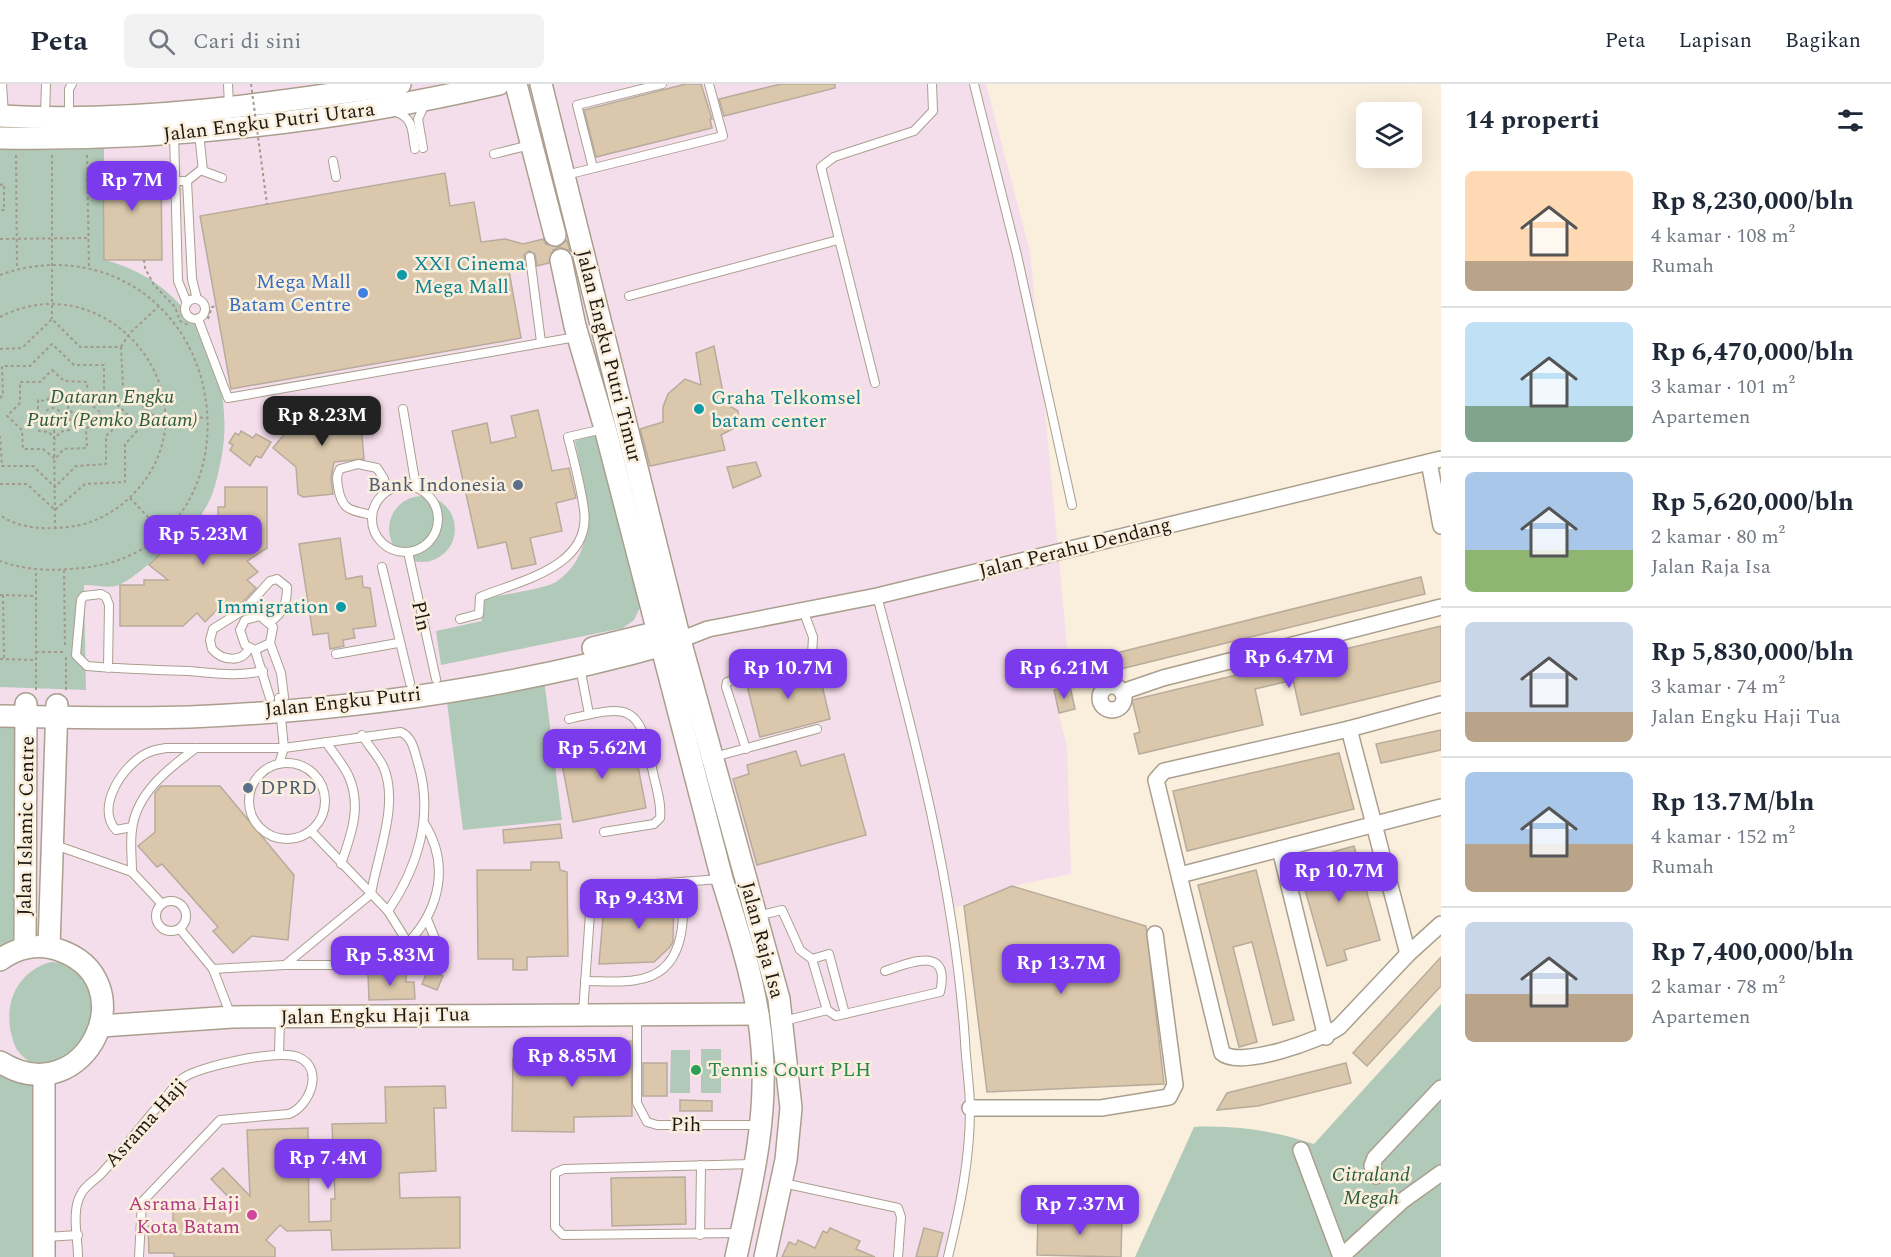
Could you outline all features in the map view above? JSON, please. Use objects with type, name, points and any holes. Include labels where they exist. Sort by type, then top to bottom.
[{"type":"main road","name":"Jalan Engku Putri Utara","points":[[8,143],[56,129],[400,84]]},
{"type":"main road","name":"Jalan Engku Putri Utara","points":[[2,116],[56,129],[174,135],[303,122],[428,100],[499,84]]},
{"type":"main road","name":"Jalan Engku Putri Timur","points":[[516,84],[555,235]]},
{"type":"main road","name":"Jalan Engku Putri Timur","points":[[541,84],[669,636]]},
{"type":"main road","name":"Jalan Engku Putri Timur","points":[[561,260],[579,337],[605,428],[669,636]]},
{"type":"main road","name":"Jalan Engku Putri","points":[[278,701],[502,682],[580,665],[669,636]]},
{"type":"main road","name":"Jalan Engku Putri","points":[[0,704],[45,709],[190,717],[278,701],[524,665],[669,636]]},
{"type":"main road","name":"Jalan Raja Isa","points":[[669,636],[712,758],[779,999],[791,1108],[781,1183],[765,1257]]},
{"type":"main road","name":"Jalan Raja Isa","points":[[669,636],[722,879],[744,953],[758,1014],[763,1049],[762,1125],[736,1257]]},
{"type":"main road","name":"Jalan Engku Putri","points":[[0,716],[45,709]]},
{"type":"main road","name":"Jalan Islamic Centre","points":[[45,709],[55,845],[49,947]]},
{"type":"main road","name":"Jalan Islamic Centre","points":[[25,948],[45,709]]},
{"type":"main road","points":[[0,960],[25,948],[49,947],[74,957],[93,976],[101,993],[103,1011],[101,1026],[92,1047],[79,1061],[62,1070],[44,1075],[24,1073],[0,1062]]},
{"type":"main road","name":"Jalan Engku Haji Tua","points":[[101,1026],[232,1017],[758,1014]]},
{"type":"main road","points":[[43,1247],[44,1075]]},
{"type":"street","name":"Jalan Perahu Dendang","points":[[669,636],[877,596],[1435,461]]},
{"type":"street","points":[[1435,461],[1441,526]]},
{"type":"street","points":[[1122,692],[1163,678],[1441,607]]},
{"type":"street","points":[[1441,704],[1349,729],[1164,771],[1156,780],[1222,1053],[1235,1059],[1274,1052],[1326,1037],[1339,1027],[1408,954],[1441,924]]},
{"type":"street","points":[[1349,729],[1408,954]]},
{"type":"street","points":[[1180,875],[1441,807]]},
{"type":"street","points":[[1280,849],[1326,1037]]},
{"type":"street","points":[[970,1108],[1101,1108],[1169,1097],[1175,1085],[1155,934]]},
{"type":"street","points":[[1376,1176],[1372,1166],[1375,1158],[1441,1088]]},
{"type":"street","points":[[1301,1150],[1341,1257],[1402,1201],[1441,1173]]},
{"type":"lane","points":[[46,84],[56,129]]},
{"type":"lane","points":[[56,129],[72,84]]},
{"type":"lane","points":[[228,84],[229,108]]},
{"type":"lane","points":[[593,168],[577,105],[662,84]]},
{"type":"lane","points":[[564,176],[723,136],[709,84]]},
{"type":"lane","points":[[876,384],[821,167],[834,157],[914,131],[933,111],[932,84]]},
{"type":"lane","points":[[974,84],[1025,288],[1072,506]]},
{"type":"lane","points":[[2,116],[4,86]]},
{"type":"lane","points":[[381,108],[403,114],[409,119],[419,148],[418,115],[428,100]]},
{"type":"lane","points":[[200,133],[202,169],[208,174],[222,178]]},
{"type":"lane","points":[[174,135],[178,281],[188,303],[187,315],[198,319],[228,398],[579,337]]},
{"type":"lane","points":[[494,154],[530,145]]},
{"type":"lane","points":[[333,162],[336,177]]},
{"type":"lane","points":[[175,181],[188,181],[202,169]]},
{"type":"lane","points":[[188,181],[192,279],[197,299],[203,303],[205,309],[198,319]]},
{"type":"lane","points":[[629,296],[838,240]]},
{"type":"lane","points":[[530,257],[541,342]]},
{"type":"lane","points":[[188,303],[197,299]]},
{"type":"lane","points":[[403,409],[416,487]]},
{"type":"lane","points":[[460,618],[479,614],[480,597],[552,569],[573,552],[583,531],[585,512],[568,437],[605,428]]},
{"type":"lane","points":[[372,515],[348,509],[341,502],[336,476],[340,469],[347,465],[369,464],[382,472],[385,492]]},
{"type":"lane","points":[[394,487],[416,487],[434,501],[438,523],[429,543],[408,552],[397,552],[379,540],[373,531],[372,515],[377,500],[385,492],[394,487]]},
{"type":"lane","name":"Pln","points":[[408,552],[436,679]]},
{"type":"lane","points":[[382,567],[398,644],[410,683]]},
{"type":"lane","points":[[270,622],[281,613],[286,600],[287,587],[279,579],[274,578],[245,609],[213,629],[210,640],[216,654],[238,659],[252,649],[270,643]]},
{"type":"lane","points":[[108,668],[109,605],[106,597],[101,594],[84,596],[81,600],[76,655],[87,666],[108,668],[235,676],[262,671]]},
{"type":"lane","points":[[877,596],[914,734],[950,910],[961,984],[970,1108],[966,1173],[948,1257]]},
{"type":"lane","points":[[746,749],[726,687],[727,682],[730,679],[812,655],[813,636],[803,610]]},
{"type":"lane","points":[[278,701],[252,649],[240,635],[245,620],[255,616],[270,622],[274,632],[270,643],[281,673],[278,701],[284,748],[279,764]]},
{"type":"lane","points":[[336,654],[398,644]]},
{"type":"lane","points":[[580,665],[589,714]]},
{"type":"lane","points":[[569,718],[609,709],[620,711],[642,727],[645,733],[661,812],[660,818],[654,824],[604,832]]},
{"type":"lane","points":[[712,758],[816,729]]},
{"type":"lane","points":[[132,828],[116,830],[109,823],[108,804],[134,762],[148,752],[166,748],[284,748],[362,735],[401,732],[411,739],[424,784],[424,823],[412,870],[387,912]]},
{"type":"lane","points":[[285,965],[371,894],[376,863],[387,831],[389,800],[384,767],[362,735]]},
{"type":"lane","points":[[326,742],[349,777],[356,804],[353,828],[341,864]]},
{"type":"lane","points":[[132,872],[132,828],[146,794],[155,782],[196,748]]},
{"type":"lane","points":[[291,763],[315,774],[322,785],[325,798],[324,810],[311,831],[294,838],[275,838],[260,828],[250,813],[250,788],[267,768],[279,764],[291,763]]},
{"type":"lane","points":[[213,969],[285,965],[380,965],[393,959],[427,919],[435,901],[438,879],[436,847],[424,823]]},
{"type":"lane","points":[[311,831],[387,912],[408,943]]},
{"type":"lane","points":[[55,845],[132,872],[162,904]]},
{"type":"lane","points":[[583,1014],[593,894],[601,888],[683,884],[722,879]]},
{"type":"lane","points":[[585,981],[638,980],[662,969],[678,952],[684,918],[683,884]]},
{"type":"lane","points":[[175,901],[183,907],[187,917],[180,929],[166,931],[158,925],[156,915],[162,904],[175,901]]},
{"type":"lane","points":[[756,916],[782,910],[800,950],[812,959],[826,1010],[836,1016],[940,992],[943,976],[936,963],[928,959],[885,971]]},
{"type":"lane","points":[[427,919],[442,956]]},
{"type":"lane","points":[[180,929],[213,969],[232,1017]]},
{"type":"lane","points":[[812,959],[829,954],[845,1014]]},
{"type":"lane","points":[[782,1022],[826,1010]]},
{"type":"lane","name":"Pih","points":[[637,1016],[637,1103],[647,1122],[657,1125],[762,1125]]},
{"type":"lane","points":[[139,1257],[142,1202],[213,1125],[227,1118],[290,1114],[298,1111],[304,1104],[312,1088],[310,1070],[297,1056],[279,1055],[280,1018]]},
{"type":"lane","name":"Asrama Haji","points":[[78,1257],[76,1214],[81,1192],[182,1078],[202,1068],[279,1055]]},
{"type":"lane","points":[[741,1233],[563,1235],[555,1227],[555,1173],[564,1169],[755,1164]]},
{"type":"lane","points":[[700,1235],[701,1165]]},
{"type":"lane","points":[[781,1183],[898,1208],[902,1217],[898,1257]]},
{"type":"lane","points":[[43,1247],[78,1235]]},
{"type":"path","points":[[251,84],[267,204]]},
{"type":"path","points":[[56,129],[52,319],[80,347],[121,347]]},
{"type":"path","points":[[8,143],[17,269]]},
{"type":"path","points":[[87,149],[89,268]]},
{"type":"path","points":[[0,184],[3,184],[4,210],[0,210]]},
{"type":"path","points":[[0,239],[88,238]]},
{"type":"path","points":[[0,275],[17,269],[52,265],[89,268],[132,285],[159,306],[184,335],[196,357],[204,380],[208,418],[200,476],[182,511],[163,533],[124,558],[106,565],[64,570],[36,570],[0,561]]},
{"type":"path","points":[[0,317],[30,306],[51,304],[93,312],[112,321],[129,334],[152,364],[164,399],[165,418],[159,453],[147,477],[130,498],[99,519],[81,525],[55,528],[24,525],[0,515]]},
{"type":"path","points":[[159,306],[129,334],[121,347],[123,386],[152,415],[165,418],[208,418]]},
{"type":"path","points":[[0,349],[22,348],[52,319]]},
{"type":"path","points":[[0,398],[3,395],[2,366],[30,366],[52,344],[74,365],[104,365],[104,392],[128,415],[106,436],[106,464],[76,466],[55,487]]},
{"type":"path","points":[[52,370],[64,381],[87,382],[88,402],[102,414],[86,429],[87,448],[64,449],[55,459],[44,449],[23,449],[22,430],[7,416],[20,404],[20,382],[40,382],[52,370]]},
{"type":"path","points":[[53,394],[59,401],[68,400],[68,409],[75,415],[68,421],[69,430],[60,432],[55,439],[48,432],[39,431],[40,424],[32,418],[38,410],[38,400],[46,401],[53,394]]},
{"type":"path","points":[[54,424],[60,420],[61,415],[58,410],[51,409],[46,414],[46,418],[54,424],[55,528]]},
{"type":"path","points":[[55,510],[85,484],[125,482],[124,444],[152,415]]},
{"type":"path","points":[[0,436],[2,438],[2,465],[33,466],[55,487]]},
{"type":"path","points":[[0,484],[27,484],[55,510]]},
{"type":"path","points":[[130,498],[163,533]]},
{"type":"path","points":[[36,570],[36,660],[45,709]]},
{"type":"path","points":[[45,709],[66,652],[64,570]]},
{"type":"path","points":[[36,596],[2,595],[2,660],[36,660]]},
{"type":"path","points":[[36,652],[66,652]]},
{"type":"shaded area","points":[[0,84],[986,84],[1030,252],[1068,656],[1045,662],[1067,746],[1071,874],[1012,886],[950,910],[970,1108],[966,1173],[948,1257],[0,1257]]},
{"type":"green space","name":"Dataran Engku Putri (Pemko Batam)","points":[[0,144],[104,148],[104,260],[135,271],[162,288],[185,310],[202,336],[215,364],[222,395],[225,428],[221,460],[211,496],[200,516],[150,563],[122,584],[112,587],[84,585],[86,690],[0,687]]},
{"type":"green space","points":[[602,433],[644,599],[634,620],[623,628],[441,665],[436,631],[482,621],[479,599],[550,585],[571,568],[580,553],[587,516],[583,478],[575,441]]},
{"type":"green space","points":[[415,496],[429,496],[441,501],[450,510],[455,529],[453,542],[446,553],[429,562],[415,562],[403,557],[394,548],[389,536],[389,522],[394,510],[403,501]]},
{"type":"green space","points":[[544,679],[562,820],[463,830],[446,694]]},
{"type":"green space","points":[[0,724],[24,725],[23,941],[0,956]]},
{"type":"green space","points":[[51,962],[68,963],[85,969],[111,1029],[103,1045],[90,1057],[39,1067],[17,1050],[12,1037],[10,1010],[18,985],[26,975]]},
{"type":"green space","name":"Citraland Megah","points":[[1441,1004],[1441,1257],[1135,1257],[1194,1127],[1255,1130],[1314,1144]]},
{"type":"green space","points":[[701,1049],[721,1049],[721,1093],[701,1093]]},
{"type":"green space","points":[[671,1050],[690,1050],[690,1093],[670,1093]]},
{"type":"green space","points":[[0,1058],[51,1084],[50,1257],[0,1257]]},
{"type":"building","points":[[686,84],[701,84],[712,119],[710,119],[712,128],[596,157],[584,110]]},
{"type":"building","points":[[781,84],[835,84],[835,88],[724,116],[719,99]]},
{"type":"building","points":[[103,163],[161,163],[162,260],[104,260]]},
{"type":"building","name":"Mega Mall Batam Centre","points":[[445,173],[450,206],[474,202],[481,242],[505,239],[523,244],[543,239],[546,244],[558,247],[567,240],[570,251],[559,247],[553,250],[549,263],[537,266],[535,254],[529,251],[524,255],[526,269],[509,271],[521,338],[231,389],[200,216]]},
{"type":"building","name":"Graha Telkomsel batam center","points":[[714,346],[725,403],[738,411],[738,426],[721,435],[725,450],[650,466],[640,429],[663,422],[663,407],[668,394],[685,379],[701,385],[696,353]]},
{"type":"building","points":[[359,398],[364,459],[334,462],[331,478],[333,494],[303,497],[298,494],[296,467],[273,448],[305,409],[336,434],[332,402]]},
{"type":"building","name":"Bank Indonesia","points":[[538,410],[552,471],[569,468],[576,498],[556,503],[562,531],[530,538],[536,564],[512,569],[506,542],[478,548],[452,431],[487,423],[491,443],[516,437],[511,416]]},
{"type":"building","points":[[241,431],[253,438],[256,434],[271,442],[261,458],[256,456],[250,466],[230,450],[233,445],[229,443],[235,433],[239,435]]},
{"type":"building","points":[[756,462],[761,476],[733,488],[727,467]]},
{"type":"building","points":[[225,487],[267,487],[267,548],[247,561],[258,572],[247,580],[256,588],[241,604],[225,614],[218,609],[205,622],[197,613],[183,626],[120,626],[120,585],[144,585],[144,580],[168,580],[149,565],[201,515],[218,527],[218,507],[225,507]]},
{"type":"building","name":"Immigration","points":[[340,538],[346,579],[362,576],[363,587],[370,588],[376,626],[353,629],[355,638],[343,640],[344,646],[330,649],[328,633],[313,635],[299,544]]},
{"type":"building","points":[[1421,577],[1425,594],[1092,676],[1088,660]]},
{"type":"building","points":[[1441,626],[1441,681],[1301,715],[1293,680],[1255,689],[1263,725],[1139,754],[1134,734],[1140,732],[1132,700]]},
{"type":"building","points":[[817,664],[830,719],[760,737],[746,682]]},
{"type":"building","points":[[1070,686],[1075,709],[1059,713],[1054,690]]},
{"type":"building","points":[[1441,730],[1441,750],[1381,763],[1376,744]]},
{"type":"building","points":[[617,735],[621,754],[635,751],[646,808],[573,822],[562,764],[573,763],[570,744]]},
{"type":"building","points":[[796,751],[801,766],[844,754],[866,835],[757,865],[733,779],[749,774],[747,765]]},
{"type":"building","points":[[1339,753],[1354,809],[1187,851],[1173,791]]},
{"type":"building","points":[[161,786],[220,786],[294,875],[288,940],[252,936],[233,953],[213,931],[218,927],[162,864],[157,867],[138,846],[155,832],[155,793]]},
{"type":"building","points":[[560,824],[562,838],[504,843],[503,830]]},
{"type":"building","points":[[1354,846],[1380,940],[1344,950],[1347,960],[1327,966],[1297,862]]},
{"type":"building","points":[[531,862],[559,862],[560,870],[567,872],[568,956],[527,957],[527,970],[513,970],[513,959],[478,959],[477,870],[531,870]]},
{"type":"building","points":[[1256,870],[1294,1020],[1273,1025],[1252,942],[1233,947],[1257,1042],[1239,1047],[1198,885]]},
{"type":"building","points":[[1012,886],[1146,926],[1164,1084],[987,1092],[964,906]]},
{"type":"building","points":[[627,892],[674,892],[673,942],[654,962],[599,964],[603,917],[627,917]]},
{"type":"building","points":[[1441,957],[1441,986],[1367,1066],[1353,1053]]},
{"type":"building","points":[[428,970],[443,976],[437,990],[422,984]]},
{"type":"building","points":[[406,973],[406,982],[414,982],[415,999],[369,1000],[368,974]]},
{"type":"building","points":[[631,1041],[632,1116],[574,1117],[574,1132],[512,1131],[513,1058],[585,1059],[585,1043]]},
{"type":"building","points":[[643,1063],[667,1063],[667,1096],[643,1096]]},
{"type":"building","points":[[1346,1063],[1351,1083],[1258,1106],[1217,1110],[1227,1093]]},
{"type":"building","points":[[445,1086],[446,1108],[434,1108],[436,1171],[399,1173],[400,1198],[460,1197],[460,1248],[332,1250],[331,1230],[287,1231],[280,1225],[266,1240],[275,1248],[275,1257],[174,1257],[174,1253],[149,1253],[148,1226],[173,1225],[173,1209],[239,1208],[211,1179],[223,1168],[250,1196],[247,1130],[308,1128],[309,1222],[331,1221],[331,1199],[335,1199],[332,1124],[386,1123],[385,1087]]},
{"type":"building","points":[[680,1100],[712,1101],[712,1111],[680,1111]]},
{"type":"building","points":[[685,1177],[686,1224],[612,1226],[611,1178]]},
{"type":"building","points":[[1038,1214],[1122,1216],[1121,1257],[1037,1255]]},
{"type":"building","points":[[830,1228],[860,1241],[856,1249],[875,1257],[782,1257],[789,1242],[796,1245],[798,1240],[815,1248],[823,1231],[827,1233]]},
{"type":"building","points":[[924,1228],[943,1233],[937,1257],[916,1257]]},
{"type":"place","name":"XXI Cinema Mega Mall","points":[[402,275]]},
{"type":"place","name":"Mega Mall Batam Centre","points":[[363,293]]},
{"type":"place","name":"Graha Telkomsel batam center","points":[[699,409]]},
{"type":"place","name":"Bank Indonesia","points":[[518,485]]},
{"type":"place","name":"Immigration","points":[[341,607]]},
{"type":"place","name":"DPRD","points":[[248,788]]},
{"type":"place","name":"Tennis Court PLH","points":[[696,1070]]},
{"type":"place","name":"Asrama Haji Kota Batam","points":[[252,1215]]}]
